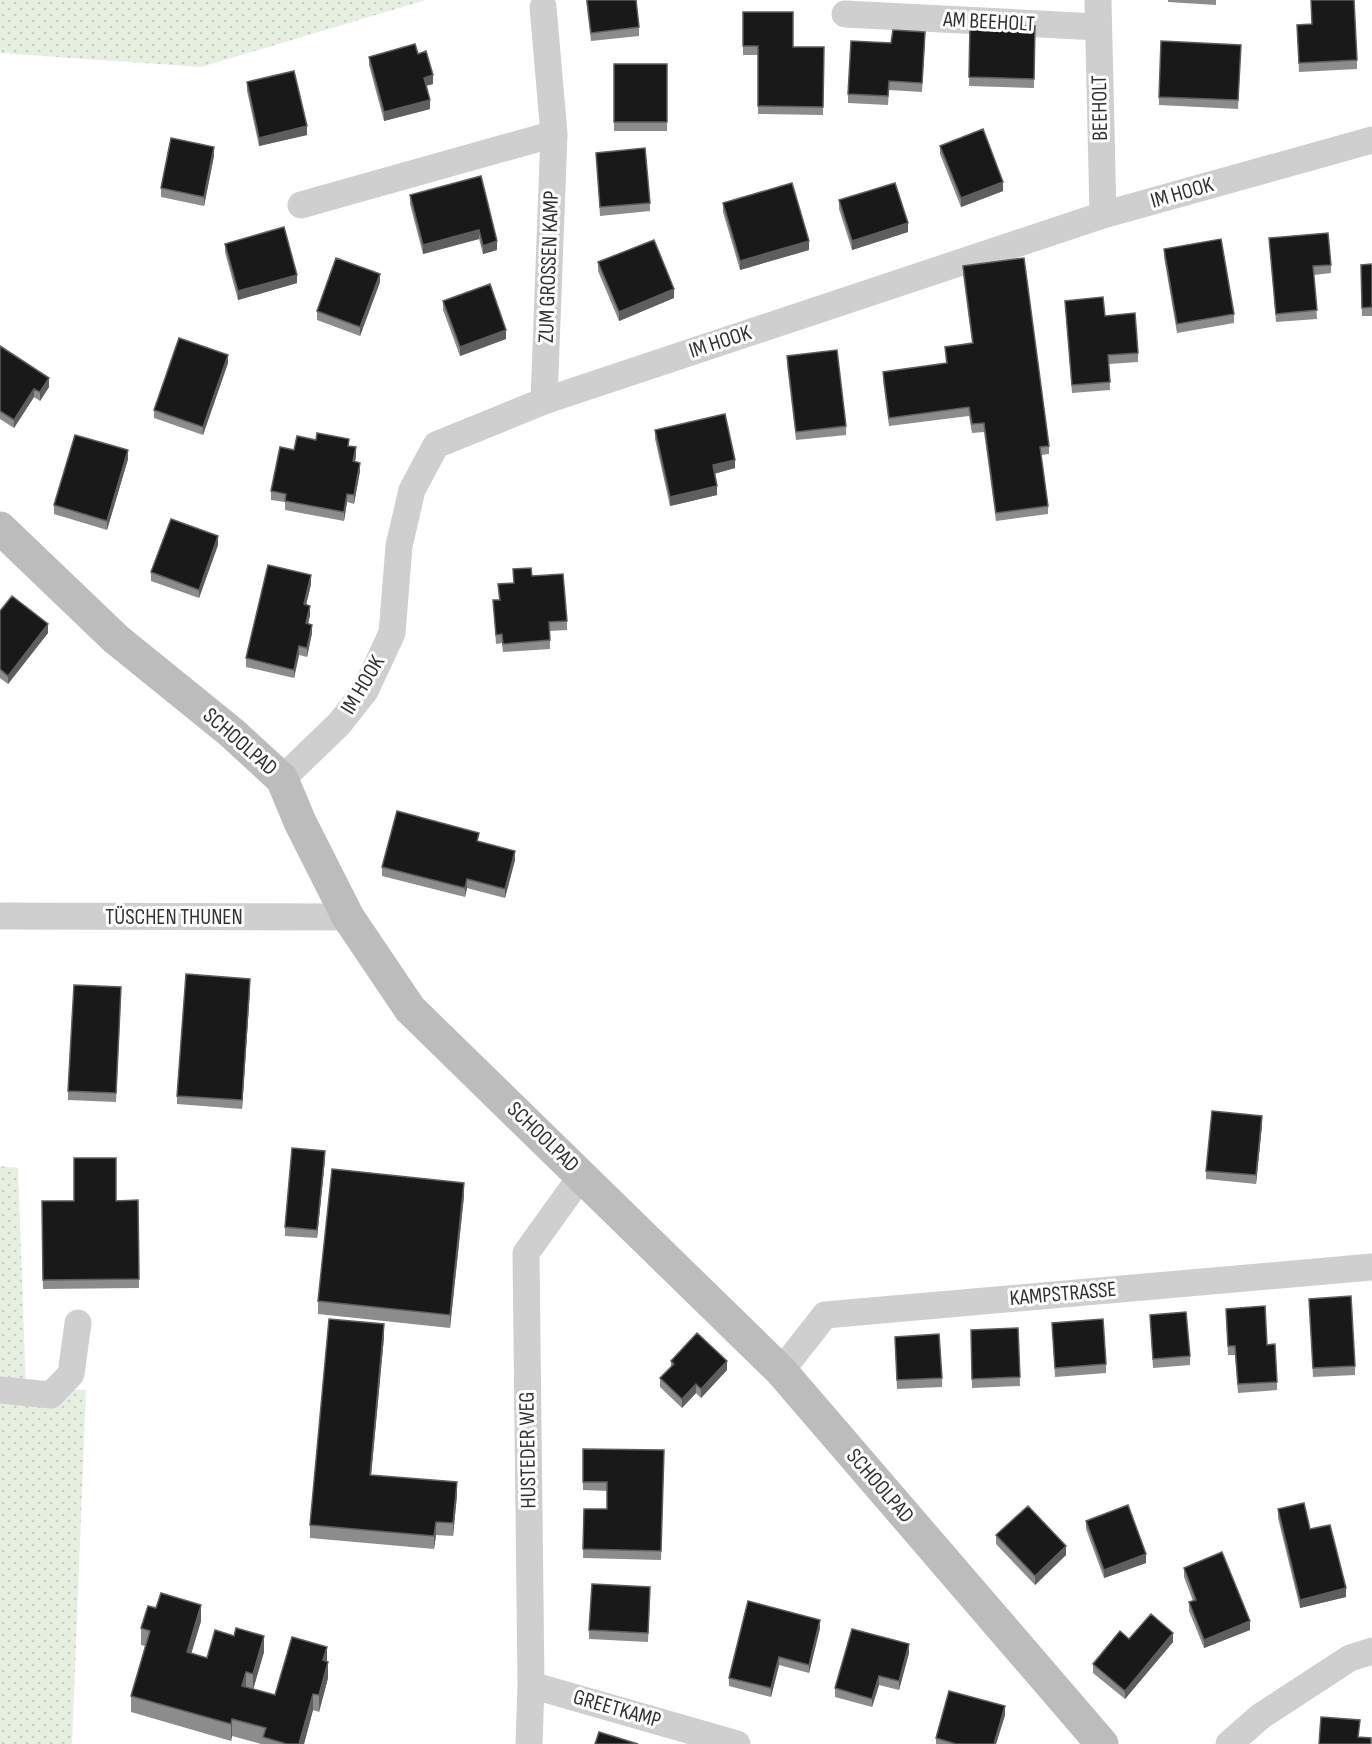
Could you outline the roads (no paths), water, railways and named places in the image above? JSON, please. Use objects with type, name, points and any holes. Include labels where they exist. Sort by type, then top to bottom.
[{"type":"street","name":"BEEHOLT","points":[[1098,0],[1103,215]]},
{"type":"street","name":"ZUM GROSSEN KAMP","points":[[543,7],[554,134],[544,401]]},
{"type":"street","name":"AM BEEHOLT","points":[[845,15],[1098,27]]},
{"type":"street","points":[[301,205],[554,134]]},
{"type":"street","name":"IM HOOK","points":[[282,779],[339,724],[365,691],[392,633],[399,546],[412,490],[436,445],[544,401],[1103,215],[1372,140]]},
{"type":"street","name":"SCHOOLPAD","points":[[0,528],[116,639],[232,732],[282,779],[300,822],[348,917],[410,1009],[781,1371],[1102,1744]]},
{"type":"street","name":"TÜSCHEN THUNEN","points":[[0,916],[348,917]]},
{"type":"street","name":"HUSTEDER WEG","points":[[529,1744],[531,1685],[526,1254],[582,1175]]},
{"type":"street","name":"KAMPSTRASSE","points":[[781,1371],[825,1315],[1372,1267]]},
{"type":"street","points":[[0,1390],[51,1395],[71,1374],[78,1323]]},
{"type":"street","points":[[1229,1744],[1261,1716],[1350,1658],[1372,1651]]},
{"type":"street","name":"GREETKAMP","points":[[531,1685],[737,1744]]}]
